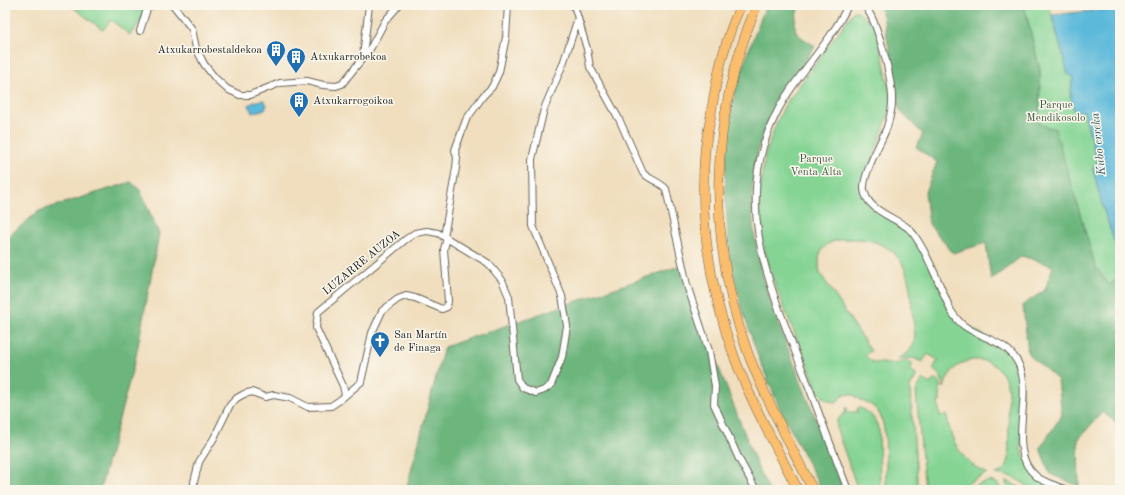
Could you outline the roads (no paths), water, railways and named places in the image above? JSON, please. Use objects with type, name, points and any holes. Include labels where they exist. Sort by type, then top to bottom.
[{"type":"highway","points":[[741,5],[719,70],[711,111],[705,151],[704,172],[706,236],[719,305],[736,360],[753,401],[798,490]]},
{"type":"highway","points":[[757,5],[743,39],[736,62],[724,117],[718,172],[721,240],[732,302],[749,355],[775,413],[813,490]]},
{"type":"street","points":[[140,31],[147,9],[153,5]]},
{"type":"street","points":[[173,5],[192,29],[196,48],[204,64],[226,89],[240,95],[250,95],[280,83],[307,81],[323,85],[336,86],[342,84],[374,43],[379,30],[385,21],[399,5]]},
{"type":"street","points":[[364,56],[368,5]]},
{"type":"street","points":[[194,490],[194,482],[199,462],[214,438],[230,405],[237,398],[252,392],[265,397],[274,395],[290,398],[308,407],[331,406],[361,382],[372,333],[382,310],[398,299],[406,296],[442,309],[447,307],[448,301],[444,250],[456,168],[457,158],[455,150],[466,120],[483,96],[492,87],[499,72],[506,37],[508,5]]},
{"type":"street","points":[[848,5],[835,29],[788,92],[775,116],[765,141],[759,167],[756,190],[756,216],[760,250],[773,294],[848,490]]},
{"type":"street","points":[[864,5],[867,8],[878,32],[890,85],[892,104],[887,126],[864,184],[866,196],[873,206],[908,229],[914,235],[922,247],[956,319],[968,328],[999,343],[1012,354],[1018,364],[1024,383],[1021,449],[1024,461],[1034,475],[1042,481],[1066,490]]},
{"type":"street","points":[[572,6],[578,18],[587,49],[590,67],[619,119],[640,166],[647,177],[661,183],[666,189],[688,285],[709,351],[715,386],[714,404],[739,459],[756,490]]},
{"type":"street","name":"LUZARRE AUZOA","points":[[345,395],[343,386],[316,328],[318,312],[405,240],[416,233],[427,231],[438,233],[488,263],[502,280],[509,297],[516,379],[523,388],[536,393],[551,385],[562,358],[567,326],[562,296],[533,226],[532,159],[544,109],[563,64],[578,18]]},
{"type":"water","points":[[1120,8],[1120,248],[1118,253],[1101,201],[1093,169],[1097,162],[1084,111],[1075,112],[1073,108],[1071,95],[1073,77],[1068,74],[1052,15]]},
{"type":"water","points":[[264,100],[267,105],[265,109],[252,113],[249,105],[256,101]]},
{"type":"waterway","name":"Kubo erreka","points":[[1118,251],[1120,257]]},
{"type":"place","name":"Atxukarrobestaldekoa","points":[[276,67]]},
{"type":"place","name":"Atxukarrobekoa","points":[[296,74]]},
{"type":"place","name":"Atxukarrogoikoa","points":[[299,118]]},
{"type":"place","name":"San Martín de Finaga","points":[[380,358]]},
{"type":"park label","name":"Parque Mendikosolo","points":[[1056,111]]},
{"type":"park label","name":"Parque Venta Alta","points":[[816,165]]}]
